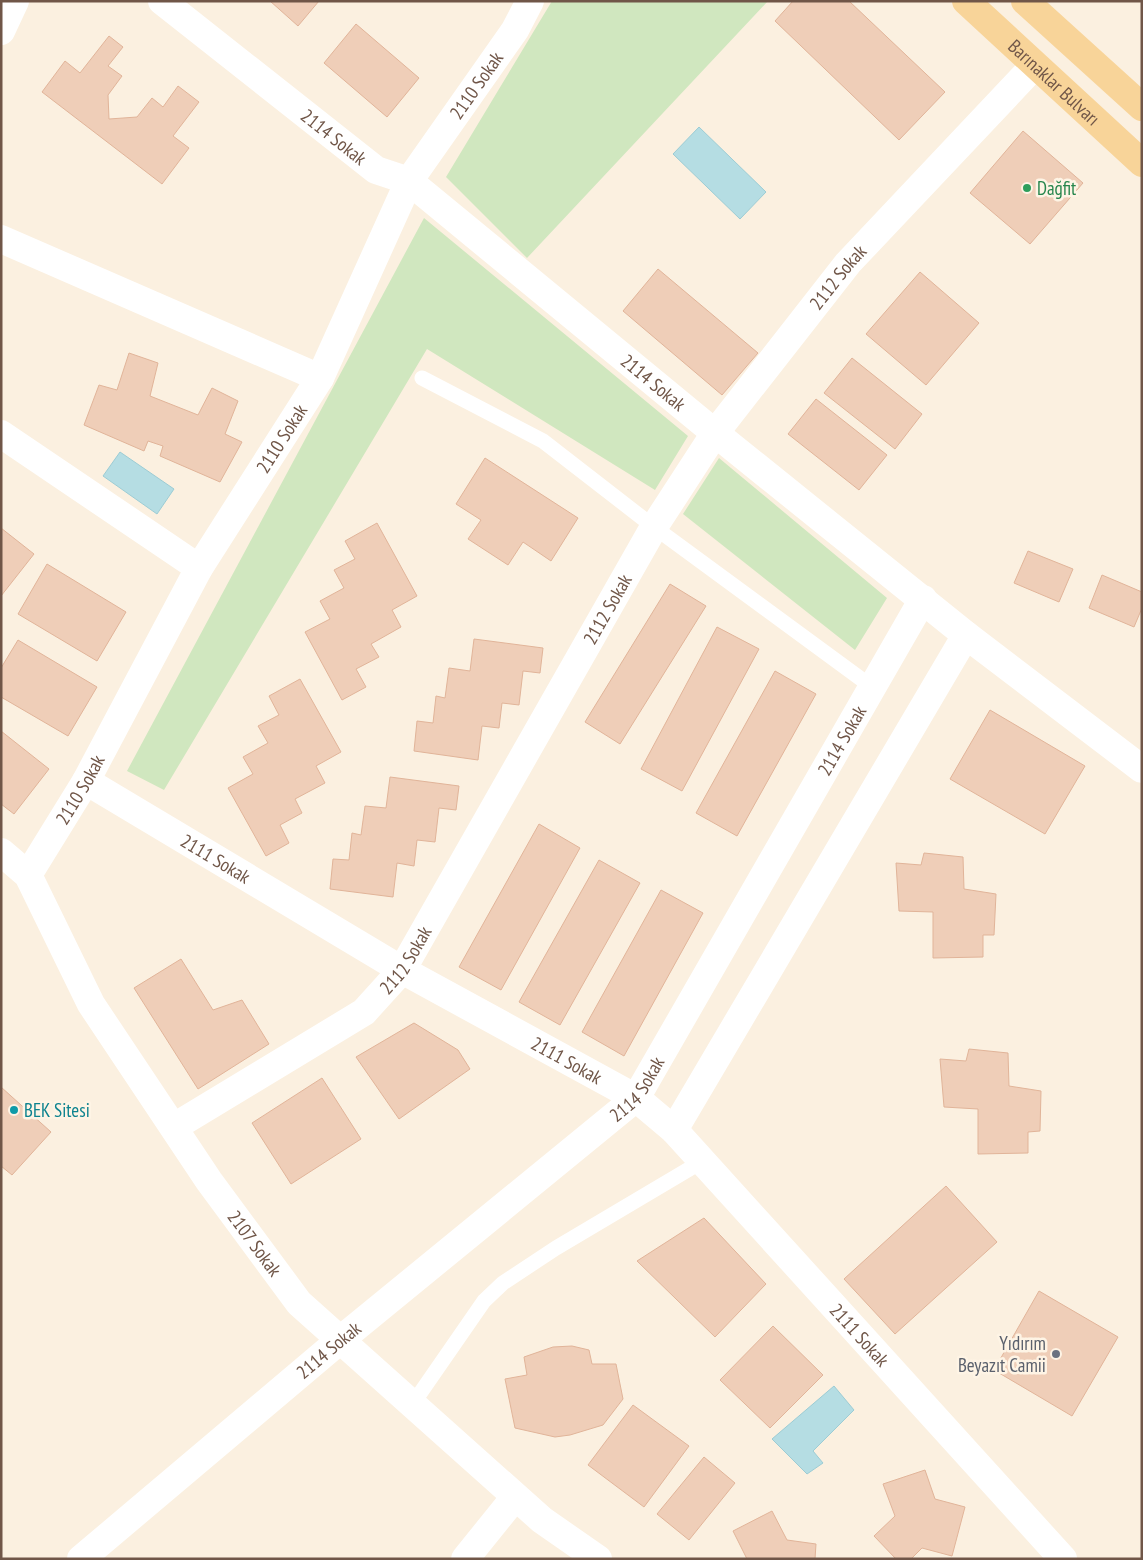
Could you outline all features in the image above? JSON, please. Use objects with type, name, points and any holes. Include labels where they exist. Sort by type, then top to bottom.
[{"type":"main road","name":"Barınaklar Bulvarı","points":[[966,1],[1142,164]]},
{"type":"main road","points":[[1025,1],[1142,107]]},
{"type":"street","points":[[1,32],[14,1]]},
{"type":"street","name":"2114 Sokak","points":[[81,1559],[339,1341],[636,1098],[923,599],[714,433],[409,181],[376,170],[162,1]]},
{"type":"street","name":"2110 Sokak","points":[[28,875],[86,780],[199,568],[320,378],[409,181],[515,30],[530,1]]},
{"type":"street","name":"2112 Sokak","points":[[174,1127],[364,1012],[402,970],[654,527],[714,433],[848,263],[1035,64]]},
{"type":"street","points":[[1,239],[320,378]]},
{"type":"street","points":[[1,434],[199,568]]},
{"type":"street","points":[[923,599],[966,635],[1142,769]]},
{"type":"street","points":[[674,1130],[966,635]]},
{"type":"street","name":"2111 Sokak","points":[[86,780],[402,970],[636,1098],[674,1130],[1063,1559]]},
{"type":"street","name":"2107 Sokak","points":[[1,852],[28,875],[91,1004],[210,1181],[299,1303],[339,1341],[515,1497],[542,1520],[598,1559]]},
{"type":"street","points":[[465,1559],[515,1497]]},
{"type":"lane","points":[[422,378],[544,441],[654,527],[872,687]]},
{"type":"lane","points":[[412,1405],[484,1302],[504,1283],[556,1248],[701,1162]]},
{"type":"green space","points":[[552,1],[768,1],[527,258],[446,177]]},
{"type":"green space","points":[[424,218],[688,436],[655,490],[427,349],[164,790],[127,771]]},
{"type":"green space","points":[[719,458],[887,598],[855,650],[683,514]]},
{"type":"water","points":[[699,127],[766,192],[740,219],[673,154]]},
{"type":"water","points":[[120,452],[174,489],[157,514],[103,476]]},
{"type":"water","points":[[834,1386],[854,1410],[813,1451],[823,1463],[807,1474],[772,1439]]},
{"type":"building","points":[[270,1],[319,1],[298,26]]},
{"type":"building","points":[[793,1],[849,1],[945,92],[899,140],[775,21]]},
{"type":"building","points":[[356,24],[419,78],[387,117],[324,63]]},
{"type":"building","points":[[109,36],[123,47],[108,66],[122,76],[108,95],[109,119],[137,117],[152,98],[163,107],[178,86],[199,102],[173,136],[189,148],[162,184],[42,92],[65,61],[80,73]]},
{"type":"building","name":"Dağfit","points":[[1023,131],[1083,183],[1030,244],[970,193]]},
{"type":"building","points":[[658,269],[758,353],[722,395],[623,311]]},
{"type":"building","points":[[920,272],[979,323],[926,385],[866,334]]},
{"type":"building","points":[[129,353],[158,363],[150,396],[198,415],[212,388],[238,401],[225,434],[242,442],[220,482],[160,456],[163,446],[148,441],[144,451],[84,425],[99,385],[117,390]]},
{"type":"building","points":[[852,358],[922,414],[895,449],[824,393]]},
{"type":"building","points":[[816,399],[887,455],[859,490],[788,434]]},
{"type":"building","points":[[485,458],[578,518],[551,561],[523,542],[508,565],[468,539],[481,520],[456,504]]},
{"type":"building","points":[[377,523],[417,596],[392,610],[401,627],[371,644],[379,657],[356,669],[366,687],[342,700],[305,632],[330,619],[320,601],[344,588],[334,570],[355,559],[345,541]]},
{"type":"building","points":[[1,528],[34,554],[1,596]]},
{"type":"building","points":[[1028,551],[1073,569],[1059,602],[1014,583]]},
{"type":"building","points":[[47,564],[126,612],[97,661],[18,614]]},
{"type":"building","points":[[1102,575],[1142,592],[1142,608],[1134,627],[1089,608]]},
{"type":"building","points":[[670,584],[706,606],[620,744],[585,722]]},
{"type":"building","points":[[717,627],[759,649],[682,791],[641,769]]},
{"type":"building","points":[[474,639],[543,648],[540,673],[523,671],[519,705],[502,703],[499,728],[482,726],[478,760],[414,751],[417,721],[433,723],[436,696],[445,698],[449,668],[470,671]]},
{"type":"building","points":[[18,640],[97,687],[68,736],[1,697],[1,668]]},
{"type":"building","points":[[775,671],[816,694],[737,836],[696,813]]},
{"type":"building","points":[[300,679],[341,752],[316,766],[325,783],[295,799],[302,813],[280,825],[289,843],[266,856],[228,788],[253,774],[243,757],[268,743],[258,726],[279,715],[269,696]]},
{"type":"building","points":[[990,710],[1085,766],[1045,834],[950,779]]},
{"type":"building","points":[[1,731],[49,769],[14,814],[1,804]]},
{"type":"building","points":[[390,777],[459,786],[456,810],[439,808],[435,842],[417,840],[414,866],[397,863],[393,897],[330,889],[333,859],[349,860],[352,833],[361,835],[365,806],[386,808]]},
{"type":"building","points":[[539,824],[580,848],[501,990],[459,967]]},
{"type":"building","points":[[924,853],[963,857],[964,889],[996,894],[994,935],[983,935],[983,957],[933,958],[933,912],[899,911],[896,863],[921,865]]},
{"type":"building","points":[[599,860],[640,883],[560,1025],[519,1002]]},
{"type":"building","points":[[661,890],[703,913],[624,1056],[582,1032]]},
{"type":"building","points":[[181,959],[213,1010],[242,1000],[269,1044],[198,1089],[134,988]]},
{"type":"building","points":[[414,1023],[458,1050],[470,1069],[399,1119],[356,1057]]},
{"type":"building","points":[[969,1049],[1008,1053],[1009,1086],[1041,1091],[1040,1131],[1028,1132],[1028,1153],[978,1154],[978,1109],[944,1107],[940,1059],[966,1061]]},
{"type":"building","points":[[322,1078],[361,1139],[291,1184],[252,1123]]},
{"type":"building","name":"BEK Sitesi","points":[[1,1087],[51,1132],[12,1175],[1,1166]]},
{"type":"building","points":[[946,1186],[997,1242],[895,1334],[844,1279]]},
{"type":"building","points":[[704,1218],[766,1284],[715,1337],[637,1261]]},
{"type":"building","name":"Yıdırım Beyazıt Camii","points":[[1039,1291],[1118,1337],[1072,1416],[994,1370]]},
{"type":"building","points":[[773,1326],[823,1375],[770,1428],[720,1380]]},
{"type":"building","points":[[572,1346],[589,1350],[592,1364],[616,1364],[623,1399],[603,1425],[570,1435],[555,1437],[515,1428],[505,1379],[527,1375],[524,1357],[553,1347]]},
{"type":"building","points":[[633,1405],[689,1446],[644,1507],[588,1465]]},
{"type":"building","points":[[704,1457],[735,1483],[689,1540],[657,1514]]},
{"type":"building","points":[[925,1470],[935,1499],[965,1507],[952,1556],[922,1548],[911,1559],[896,1559],[874,1536],[895,1516],[883,1484]]},
{"type":"building","points":[[772,1511],[787,1540],[816,1544],[815,1559],[747,1559],[733,1531]]},
{"type":"place","name":"Dağfit","points":[[1027,188]]},
{"type":"place","name":"BEK Sitesi","points":[[14,1110]]},
{"type":"place","name":"Yıdırım Beyazıt Camii","points":[[1056,1354]]}]
